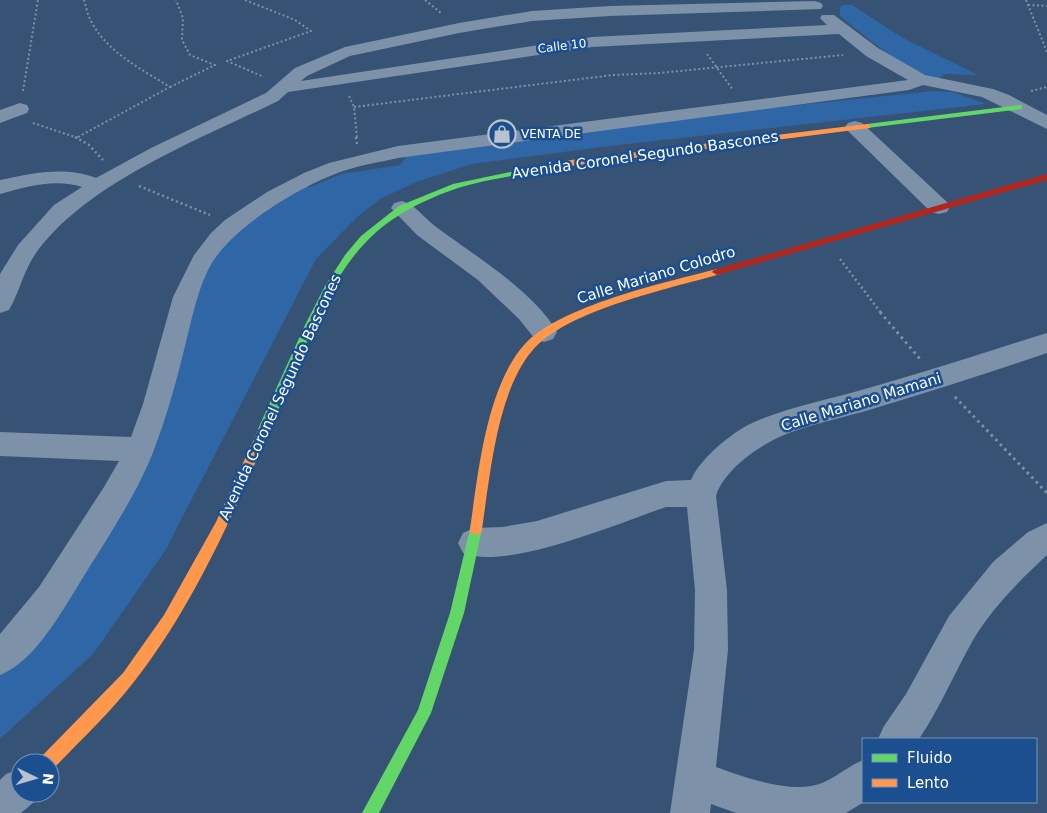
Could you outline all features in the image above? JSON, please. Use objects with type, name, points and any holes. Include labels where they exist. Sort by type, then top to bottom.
[{"type":"street","points":[[0,304],[9,279],[26,250],[43,230],[62,210],[105,181],[158,152],[272,97],[289,80],[301,72],[344,52],[392,44],[459,28],[532,16],[818,3],[841,29],[872,52],[919,79],[986,93],[1019,107],[1047,123]]},
{"type":"street","name":"Calle 10","points":[[285,86],[296,87],[550,46],[592,42],[841,29]]},
{"type":"street","points":[[0,658],[20,638],[50,599],[115,497],[140,450],[157,404],[185,297],[196,271],[219,238],[233,225],[276,197],[336,167],[398,152],[909,85],[916,83],[919,79]]},
{"type":"street","name":"Avenida Coronel Segundo Bascones","points":[[57,753],[95,715],[128,677],[166,622],[206,553],[249,464],[310,325],[330,286],[348,257],[364,238],[384,220],[402,208],[456,186],[551,165],[1019,107]]},
{"type":"street","points":[[0,117],[20,109]]},
{"type":"street","points":[[855,127],[939,207]]},
{"type":"street","points":[[0,187],[17,182],[67,178],[105,181]]},
{"type":"street","name":"Calle Mariano Colodro","points":[[370,813],[424,713],[457,613],[474,543],[490,445],[501,400],[523,356],[544,332],[573,317],[646,291],[827,242],[939,207],[1047,178]]},
{"type":"street","points":[[402,208],[425,230],[486,274],[528,313],[544,332]]},
{"type":"street","name":"Calle Mariano Mamani","points":[[701,496],[706,479],[719,465],[758,434],[790,422],[937,379],[1047,344]]},
{"type":"street","points":[[0,444],[140,450]]},
{"type":"street","points":[[474,543],[503,542],[537,536],[666,494],[690,493],[701,496],[711,590],[711,650],[693,796],[739,795],[775,804],[812,806],[842,794],[862,780]]},
{"type":"street","points":[[898,738],[919,707],[961,628],[1004,574],[1039,542],[1047,538]]},
{"type":"street","points":[[0,806],[10,797]]},
{"type":"path","points":[[38,0],[20,109],[29,122],[78,137],[96,151],[105,181],[233,225]]},
{"type":"path","points":[[84,0],[91,22],[105,40],[124,58],[170,87]]},
{"type":"path","points":[[78,137],[170,87],[214,66],[190,55],[182,40],[183,18],[176,0]]},
{"type":"path","points":[[245,0],[295,20],[311,31],[227,61],[285,86]]},
{"type":"path","points":[[1026,0],[1047,52]]},
{"type":"path","points":[[1027,5],[1047,6]]},
{"type":"path","points":[[694,38],[744,107]]},
{"type":"path","points":[[354,107],[538,84],[872,52]]},
{"type":"path","points":[[345,78],[354,107],[358,161]]},
{"type":"shaded area","points":[[852,5],[903,38],[978,75],[945,74],[937,79],[924,75],[886,52],[840,16],[840,7]]},
{"type":"shaded area","points":[[933,91],[953,92],[986,104],[609,146],[472,164],[416,182],[380,199],[356,218],[316,259],[165,551],[93,654],[0,739],[0,642],[29,616],[151,416],[219,235],[250,208],[283,184],[310,187],[341,174],[400,165],[411,151],[703,115]]},
{"type":"traffic: fast","points":[[867,126],[1019,107]]},
{"type":"traffic: fast","points":[[264,429],[310,325],[330,286],[348,257],[364,238],[402,208],[456,186],[563,164]]},
{"type":"traffic: fast","points":[[370,813],[424,713],[457,613],[476,529]]},
{"type":"traffic: slow","points":[[563,164],[867,126]]},
{"type":"traffic: slow","points":[[476,529],[483,479],[495,422],[503,395],[514,369],[528,348],[545,332],[572,318],[644,292],[717,272]]},
{"type":"traffic: slow","points":[[57,753],[99,711],[128,678],[169,620],[220,526],[264,429]]},
{"type":"traffic: jam","points":[[717,272],[1047,177]]},
{"type":"place","name":"VENTA DE","points":[[502,134]]}]
